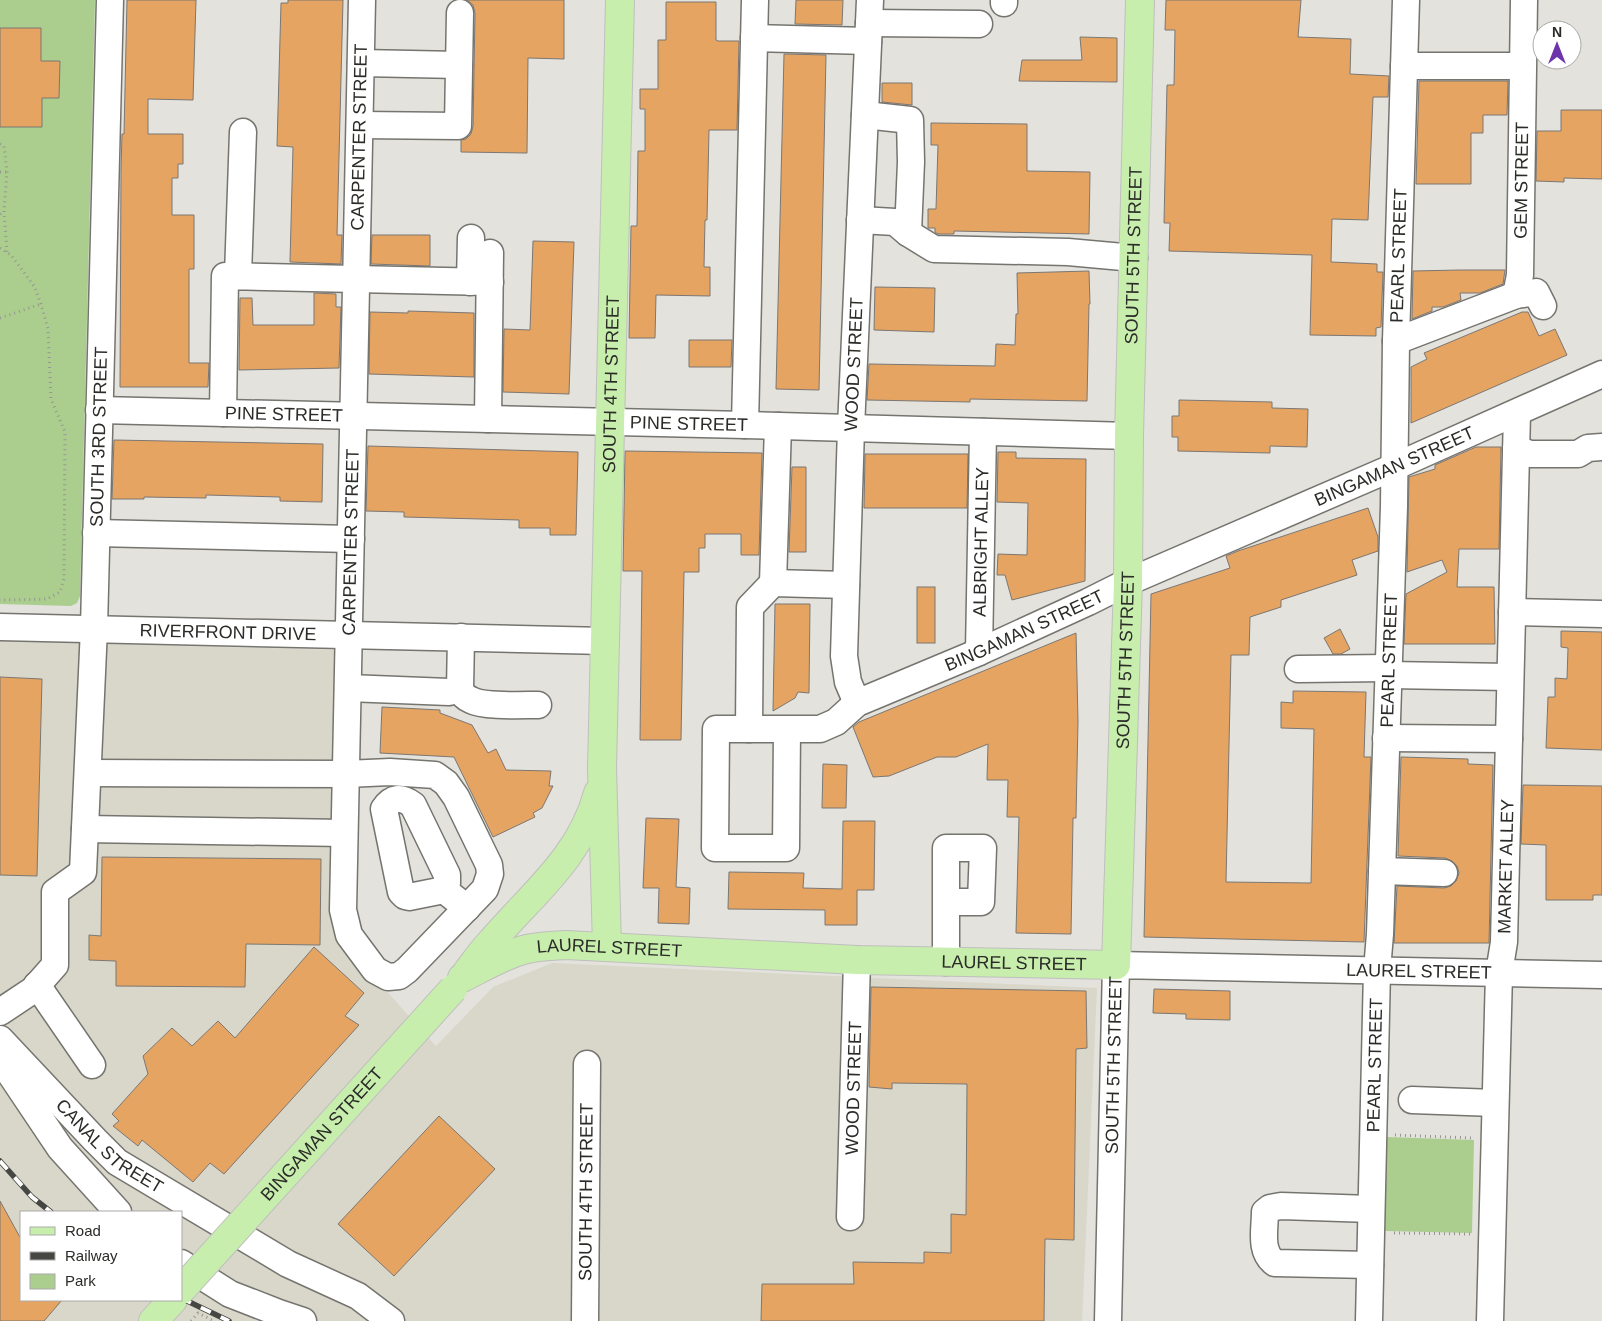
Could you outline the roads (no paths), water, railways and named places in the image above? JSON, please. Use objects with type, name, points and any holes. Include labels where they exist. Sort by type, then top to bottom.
[{"type":"main road","name":"SOUTH 4TH STREET","points":[[607,946],[602,768],[620,0]]},
{"type":"main road","name":"SOUTH 5TH STREET","points":[[1116,965],[1128,582],[1129,436],[1140,0]]},
{"type":"main road","name":"SOUTH 4TH STREET","points":[[458,984],[490,943],[574,848],[594,808],[602,768]]},
{"type":"main road","name":"LAUREL STREET","points":[[458,984],[489,964],[524,950],[542,946],[566,945],[857,960],[1116,965]]},
{"type":"main road","name":"BINGAMAN STREET","points":[[182,1289],[458,984]]},
{"type":"main road","points":[[153,1321],[171,1301]]},
{"type":"street","name":"SOUTH 3RD STREET","points":[[36,985],[55,965],[55,892],[83,872],[94,628],[110,0]]},
{"type":"street","name":"CARPENTER STREET","points":[[362,0],[343,910],[349,936],[375,970],[388,977],[399,976],[407,970],[467,908]]},
{"type":"street","points":[[746,425],[755,0]]},
{"type":"street","name":"PEARL STREET","points":[[1369,1321],[1377,970],[1380,934],[1386,738],[1406,0]]},
{"type":"street","name":"GEM STREET","points":[[1516,295],[1520,275],[1524,0]]},
{"type":"street","points":[[360,125],[458,126],[460,13]]},
{"type":"street","points":[[754,38],[869,21],[979,24]]},
{"type":"street","name":"WOOD STREET","points":[[857,703],[848,682],[844,656],[851,428],[869,21]]},
{"type":"street","points":[[361,63],[459,65]]},
{"type":"street","points":[[1404,66],[1522,66]]},
{"type":"street","points":[[865,115],[910,120],[911,162],[908,233]]},
{"type":"street","points":[[238,275],[243,132]]},
{"type":"street","points":[[860,220],[895,222],[908,233],[934,249],[1068,252],[1134,258]]},
{"type":"street","points":[[481,245],[480,282],[488,419]]},
{"type":"street","points":[[222,413],[225,276],[480,282]]},
{"type":"street","points":[[1396,341],[1484,298],[1536,292],[1543,306]]},
{"type":"street","name":"BINGAMAN STREET","points":[[787,729],[786,848],[715,848],[716,729],[787,729],[820,729],[836,722],[857,703],[978,652],[1128,582],[1394,467],[1602,374]]},
{"type":"street","name":"PINE STREET","points":[[99,410],[1129,436]]},
{"type":"street","name":"MARKET ALLEY","points":[[1490,1321],[1498,973],[1504,942],[1517,412]]},
{"type":"street","points":[[749,729],[750,606],[773,583],[778,426]]},
{"type":"street","name":"ALBRIGHT ALLEY","points":[[978,652],[983,432]]},
{"type":"street","points":[[1516,449],[1530,454],[1578,454],[1588,448],[1602,447]]},
{"type":"street","points":[[96,533],[351,538]]},
{"type":"street","points":[[773,583],[846,585]]},
{"type":"street","points":[[1512,612],[1602,614]]},
{"type":"street","name":"RIVERFRONT DRIVE","points":[[0,627],[605,641]]},
{"type":"street","points":[[461,637],[460,689],[462,694],[471,700],[481,703],[538,705]]},
{"type":"street","points":[[1298,669],[1510,677]]},
{"type":"street","points":[[348,688],[449,692],[460,689]]},
{"type":"street","points":[[1386,738],[1508,739]]},
{"type":"street","points":[[88,773],[346,774],[390,772],[435,775],[446,783],[456,797],[489,865],[490,874],[484,890],[467,908],[444,890],[409,897],[401,892],[384,810],[389,802],[397,799],[406,800],[413,805],[447,875],[447,883],[444,890]]},
{"type":"street","points":[[390,772],[397,799]]},
{"type":"street","points":[[85,829],[344,833]]},
{"type":"street","points":[[1382,870],[1444,873]]},
{"type":"street","points":[[946,902],[946,962]]},
{"type":"street","name":"WOOD STREET","points":[[850,1217],[857,960]]},
{"type":"street","name":"LAUREL STREET","points":[[1116,965],[1602,976]]},
{"type":"street","name":"SOUTH 5TH STREET","points":[[1108,1321],[1116,965]]},
{"type":"street","points":[[0,1012],[33,990],[36,985],[92,1065]]},
{"type":"street","name":"CANAL STREET","points":[[0,1039],[117,1162],[288,1264],[358,1296],[391,1321]]},
{"type":"street","name":"CANAL STREET","points":[[0,1049],[5,1066],[60,1148],[117,1211]]},
{"type":"street","name":"SOUTH 4TH STREET","points":[[585,1321],[587,1064]]},
{"type":"street","points":[[1412,1100],[1495,1103]]},
{"type":"street","points":[[1370,1265],[1276,1263],[1270,1260],[1264,1248],[1265,1212],[1270,1208],[1281,1206],[1371,1221]]},
{"type":"street","points":[[182,1264],[230,1294],[304,1321]]},
{"type":"railway","points":[[0,1161],[32,1197],[50,1211]]},
{"type":"railway","points":[[182,1298],[229,1321]]}]
